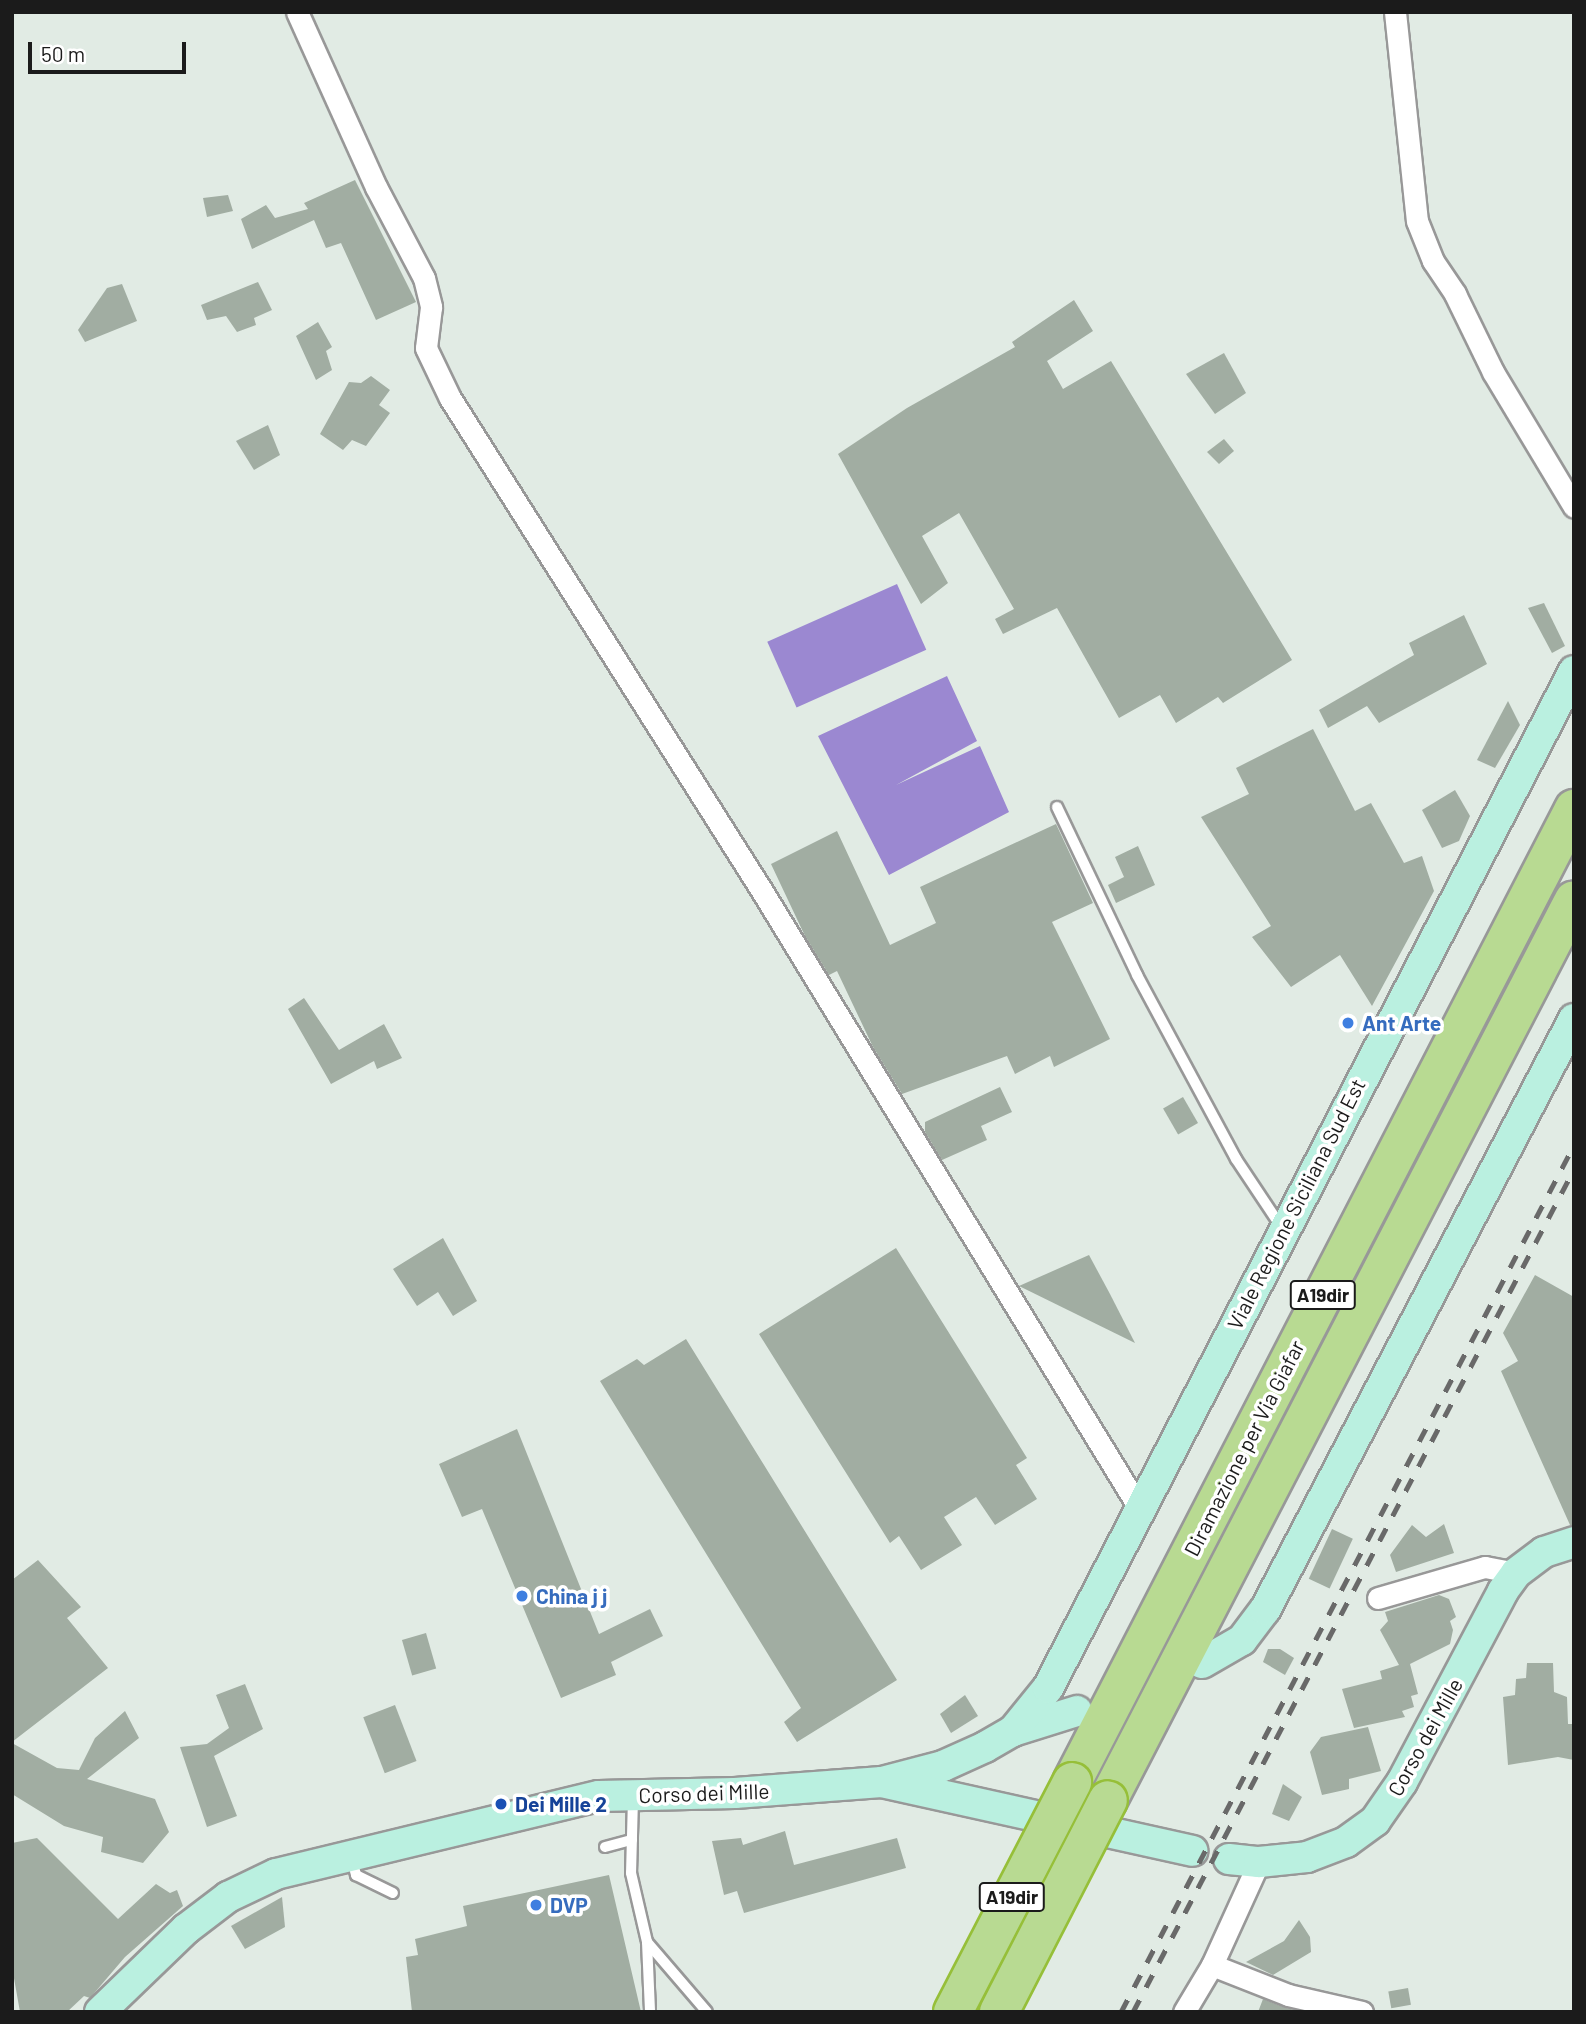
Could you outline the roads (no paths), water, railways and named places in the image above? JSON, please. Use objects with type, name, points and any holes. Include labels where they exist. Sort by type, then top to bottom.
[{"type":"highway","name":"Diramazione per Via Giafar","points":[[953,2012],[1574,809]]},
{"type":"highway","name":"Diramazione per Via Giafar","points":[[999,2012],[1574,900]]},
{"type":"street","points":[[297,12],[376,187],[424,278],[430,307],[426,348],[450,398],[762,891],[1141,1511]]},
{"type":"street","points":[[1395,12],[1417,220],[1433,261],[1455,294],[1493,372],[1574,507]]},
{"type":"street","name":"Viale Regione Siciliana Sud Est","points":[[1013,1731],[1048,1688],[1141,1511],[1282,1228],[1574,671]]},
{"type":"street","points":[[1202,1663],[1242,1640],[1265,1610],[1574,1018]]},
{"type":"street","name":"Corso dei Mille","points":[[1229,1859],[1259,1862],[1307,1857],[1346,1842],[1375,1821],[1402,1782],[1516,1573],[1545,1552],[1574,1542]]},
{"type":"street","points":[[1378,1598],[1485,1567],[1516,1573]]},
{"type":"street","name":"Viale Regione Siciliana Sud Est","points":[[882,1783],[943,1766],[1013,1731],[1077,1711]]},
{"type":"street","name":"Corso dei Mille","points":[[100,2012],[186,1929],[228,1897],[276,1874],[599,1796],[882,1783],[1192,1852]]},
{"type":"street","points":[[1184,2012],[1212,1965],[1259,1862]]},
{"type":"street","points":[[1212,1965],[1288,1994],[1362,2012]]},
{"type":"lane","points":[[1057,807],[1137,975],[1236,1159],[1282,1228]]},
{"type":"lane","points":[[633,1795],[631,1873],[647,1942],[650,2012]]},
{"type":"lane","points":[[605,1847],[632,1840]]},
{"type":"lane","points":[[350,1854],[356,1874],[393,1893]]},
{"type":"lane","points":[[647,1942],[707,2012]]},
{"type":"railway","points":[[1121,2012],[1574,1145]]},
{"type":"railway","points":[[1133,2012],[1574,1169]]},
{"type":"place","name":"Ant Arte","points":[[1348,1023]]},
{"type":"place","name":"China j j","points":[[522,1596]]},
{"type":"place","name":"Dei Mille 2","points":[[501,1804]]},
{"type":"place","name":"DVP","points":[[536,1905]]}]
